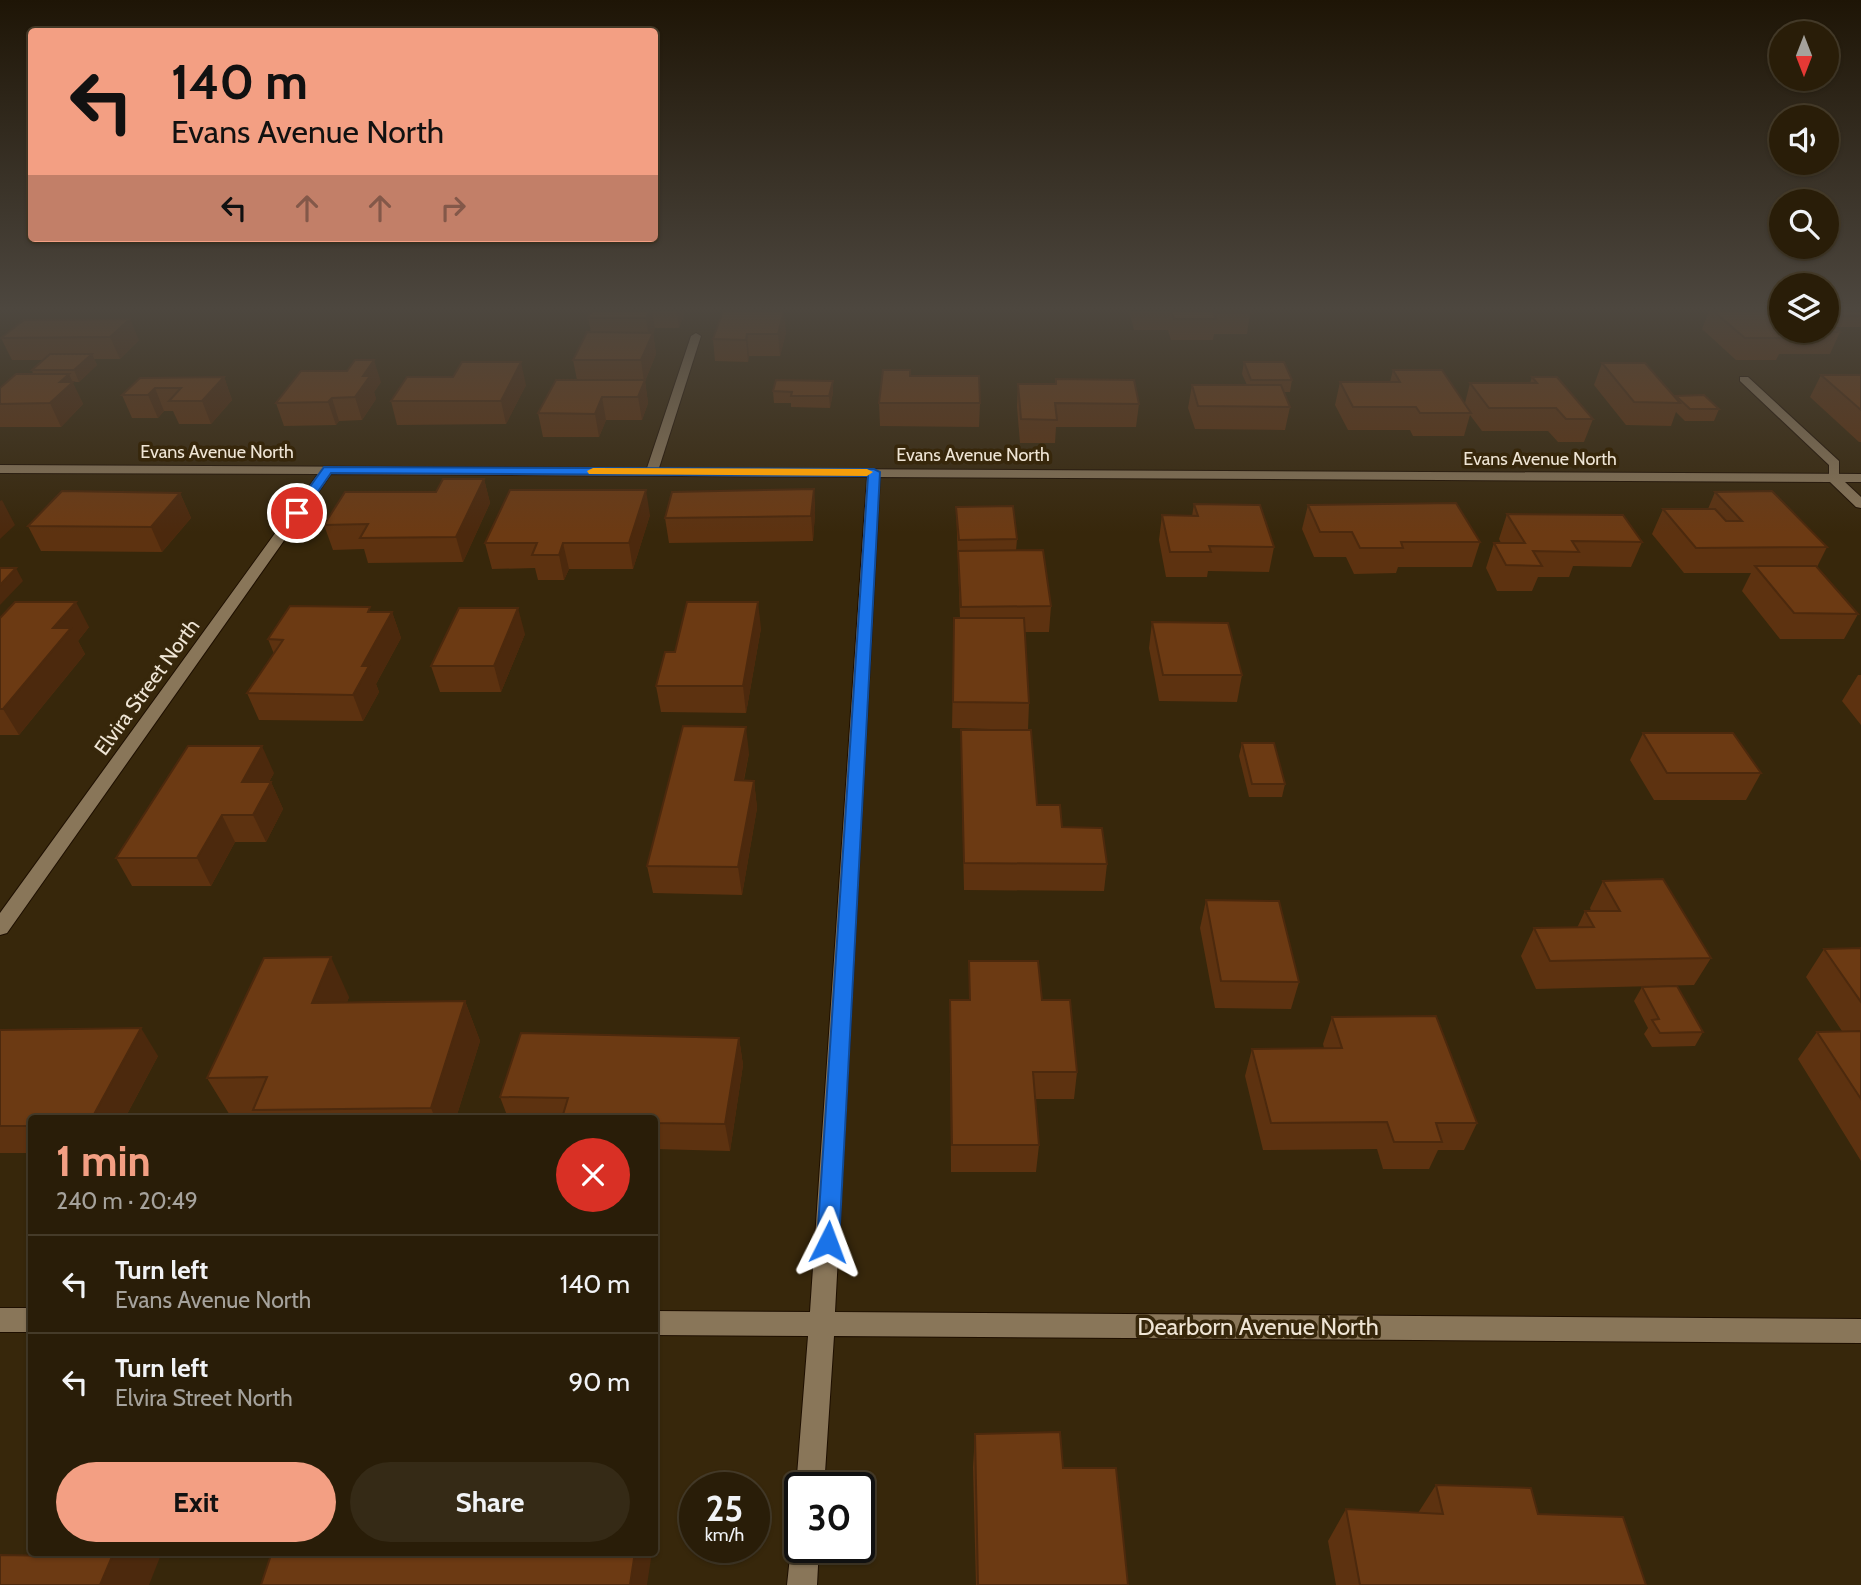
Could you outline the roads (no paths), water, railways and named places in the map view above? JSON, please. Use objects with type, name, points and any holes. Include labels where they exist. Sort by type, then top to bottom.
[{"type":"street","points":[[652,471],[680,385]]},
{"type":"street","points":[[1750,385],[1835,464],[1834,478],[1861,505]]},
{"type":"street","name":"Evans Avenue North","points":[[0,469],[1861,478]]},
{"type":"street","name":"Elvira Street North","points":[[0,928],[328,470]]},
{"type":"street","points":[[811,1472],[874,472]]},
{"type":"street","points":[[0,1320],[28,1321]]},
{"type":"street","name":"Dearborn Avenue North","points":[[658,1323],[1861,1331]]},
{"type":"street","points":[[802,1585],[804,1563]]}]
